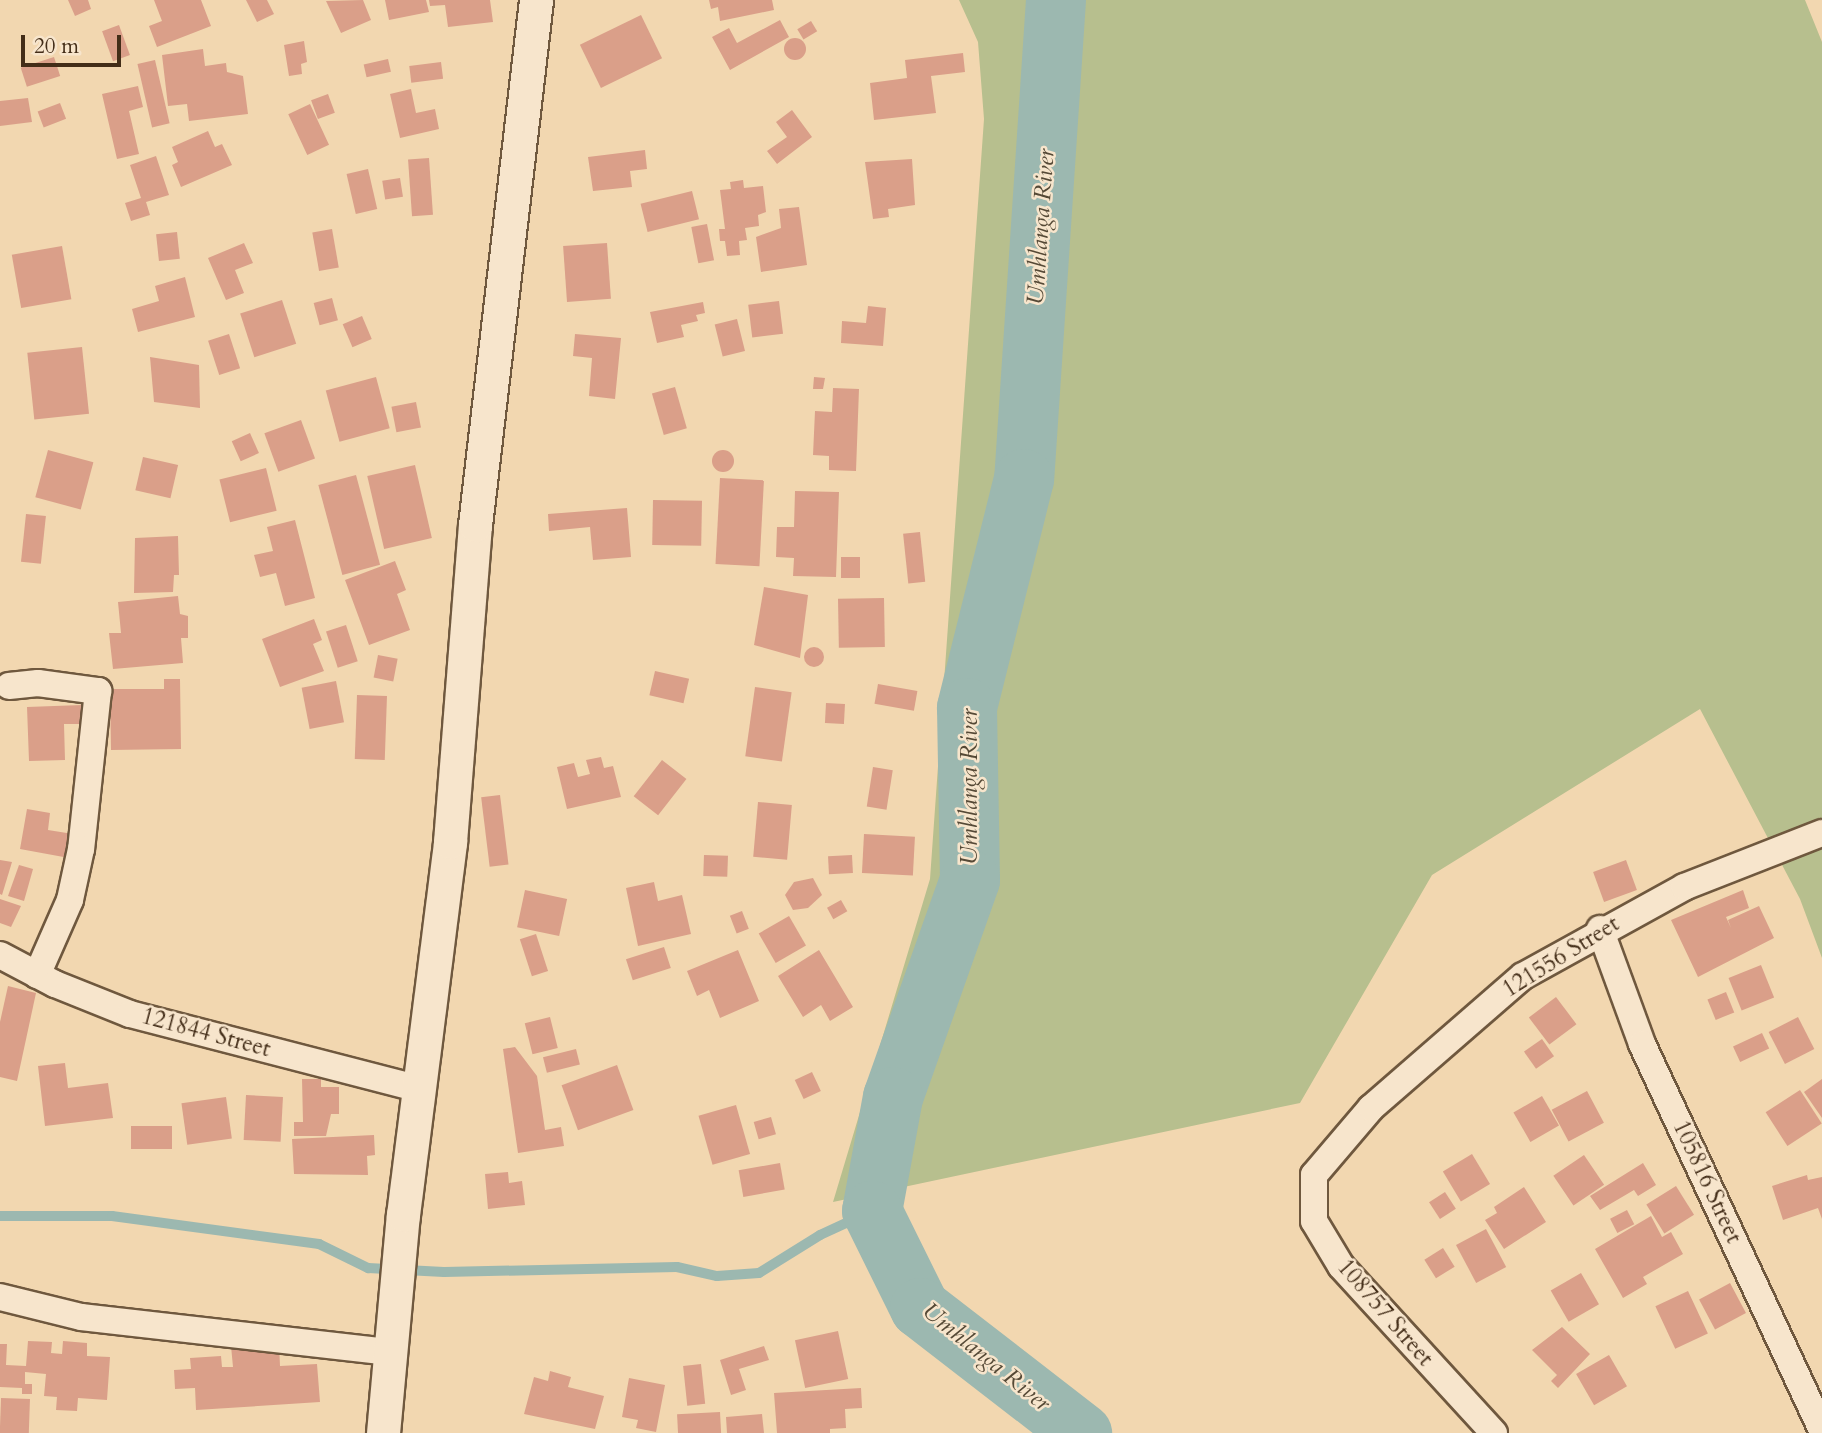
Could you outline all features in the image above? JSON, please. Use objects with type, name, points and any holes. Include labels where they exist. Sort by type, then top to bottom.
[{"type":"street","points":[[383,1433],[403,1215],[421,1089],[450,842],[475,526],[536,0]]},
{"type":"street","points":[[9,686],[38,683],[98,691],[81,849],[70,900],[37,975]]},
{"type":"street","name":"121556 Street","points":[[1314,1175],[1371,1108],[1523,976],[1600,929],[1684,887],[1822,833]]},
{"type":"street","name":"105816 Street","points":[[1600,929],[1642,1044],[1822,1430]]},
{"type":"street","name":"121844 Street","points":[[0,955],[37,975],[130,1014],[421,1089]]},
{"type":"street","name":"108757 Street","points":[[1314,1175],[1314,1221],[1341,1266],[1494,1433]]},
{"type":"street","points":[[0,1297],[81,1317],[391,1336]]},
{"type":"green space","points":[[959,0],[1805,0],[1822,42],[1822,958],[1800,899],[1700,709],[1432,875],[1300,1103],[833,1202],[930,879],[984,119],[978,42]]},
{"type":"building","points":[[68,0],[88,0],[91,9],[75,16]]},
{"type":"building","points":[[154,0],[201,0],[211,26],[157,47],[149,26],[162,21]]},
{"type":"building","points":[[246,0],[267,0],[274,14],[257,22]]},
{"type":"building","points":[[363,0],[371,20],[341,33],[326,1]]},
{"type":"building","points":[[385,0],[426,0],[429,12],[389,20]]},
{"type":"building","points":[[429,0],[490,0],[493,22],[448,27],[445,5],[430,6]]},
{"type":"building","points":[[709,0],[772,0],[774,10],[720,21],[718,7],[711,9]]},
{"type":"building","points":[[641,15],[662,58],[601,88],[580,45]]},
{"type":"building","points":[[780,20],[789,37],[730,70],[712,37],[729,28],[737,43]]},
{"type":"building","points":[[811,21],[817,31],[803,40],[797,29]]},
{"type":"building","points":[[119,25],[130,55],[113,61],[102,31]]},
{"type":"building","points":[[791,38],[799,38],[806,45],[806,53],[799,60],[791,60],[784,53],[784,45]]},
{"type":"building","points":[[304,41],[307,62],[301,64],[302,74],[289,76],[284,45]]},
{"type":"building","points":[[203,49],[205,66],[226,63],[227,72],[243,76],[248,114],[189,121],[187,104],[168,106],[162,55]]},
{"type":"building","points":[[963,53],[965,72],[931,76],[936,113],[874,120],[870,83],[907,78],[905,60]]},
{"type":"building","points":[[54,57],[60,76],[27,87],[21,68]]},
{"type":"building","points":[[388,59],[391,72],[367,77],[364,65]]},
{"type":"building","points":[[155,60],[170,123],[152,127],[137,64]]},
{"type":"building","points":[[441,62],[443,79],[411,83],[409,66]]},
{"type":"building","points":[[138,86],[143,107],[129,111],[139,154],[117,159],[102,94]]},
{"type":"building","points":[[411,89],[416,113],[435,109],[439,129],[400,138],[390,94]]},
{"type":"building","points":[[328,94],[335,113],[318,119],[311,100]]},
{"type":"building","points":[[28,98],[32,122],[0,126],[0,101]]},
{"type":"building","points":[[60,103],[66,119],[44,127],[38,112]]},
{"type":"building","points":[[310,104],[329,145],[307,155],[288,114]]},
{"type":"building","points":[[792,110],[812,137],[777,164],[767,151],[787,137],[776,122]]},
{"type":"building","points":[[208,131],[215,147],[222,144],[232,165],[181,187],[172,165],[178,162],[172,147]]},
{"type":"building","points":[[645,150],[647,169],[630,171],[632,187],[593,191],[588,157]]},
{"type":"building","points":[[156,156],[169,195],[146,202],[150,215],[131,221],[125,203],[141,198],[130,165]]},
{"type":"building","points":[[429,158],[433,215],[412,216],[408,159]]},
{"type":"building","points":[[912,159],[915,205],[888,209],[889,217],[873,219],[865,162]]},
{"type":"building","points":[[368,169],[377,209],[356,214],[347,174]]},
{"type":"building","points":[[400,178],[403,197],[385,200],[382,181]]},
{"type":"building","points":[[743,180],[744,188],[763,186],[766,212],[758,215],[759,226],[745,228],[747,240],[739,241],[740,255],[727,256],[725,241],[720,241],[719,229],[725,229],[720,190],[731,189],[730,182]]},
{"type":"building","points":[[692,191],[699,219],[648,232],[641,204]]},
{"type":"building","points":[[799,207],[807,265],[761,272],[756,237],[781,228],[779,209]]},
{"type":"building","points":[[707,224],[714,260],[698,263],[691,227]]},
{"type":"building","points":[[332,229],[339,267],[319,271],[312,232]]},
{"type":"building","points":[[177,232],[180,259],[159,261],[156,234]]},
{"type":"building","points":[[244,243],[253,263],[235,270],[244,293],[226,300],[208,258]]},
{"type":"building","points":[[607,243],[611,299],[567,302],[563,246]]},
{"type":"building","points":[[62,246],[71,299],[21,308],[12,255]]},
{"type":"building","points":[[185,277],[195,317],[138,332],[132,309],[159,301],[155,286]]},
{"type":"building","points":[[332,298],[338,320],[320,325],[314,303]]},
{"type":"building","points":[[282,300],[296,344],[254,357],[240,314]]},
{"type":"building","points":[[779,301],[783,334],[752,338],[748,305]]},
{"type":"building","points":[[703,302],[705,313],[696,315],[698,321],[681,325],[684,337],[657,343],[650,312]]},
{"type":"building","points":[[868,306],[886,308],[883,346],[841,343],[842,321],[866,323]]},
{"type":"building","points":[[362,316],[372,339],[352,347],[343,324]]},
{"type":"building","points":[[737,319],[745,351],[723,357],[715,325]]},
{"type":"building","points":[[229,334],[240,368],[219,375],[208,341]]},
{"type":"building","points":[[575,334],[621,338],[615,399],[589,396],[592,358],[573,356]]},
{"type":"building","points":[[82,347],[89,414],[34,419],[27,353]]},
{"type":"building","points":[[150,357],[199,365],[200,408],[154,402]]},
{"type":"building","points":[[376,377],[390,428],[339,442],[326,390]]},
{"type":"building","points":[[814,377],[825,378],[823,389],[813,389]]},
{"type":"building","points":[[675,387],[687,428],[664,435],[652,394]]},
{"type":"building","points":[[833,388],[859,389],[856,471],[829,470],[829,456],[813,455],[815,411],[832,412]]},
{"type":"building","points":[[416,402],[421,428],[396,432],[391,407]]},
{"type":"building","points":[[301,420],[315,459],[278,472],[264,433]]},
{"type":"building","points":[[250,433],[259,453],[241,461],[232,441]]},
{"type":"building","points":[[48,450],[93,462],[81,509],[35,497]]},
{"type":"building","points":[[723,450],[731,453],[734,461],[731,469],[723,472],[715,469],[712,461],[715,453]]},
{"type":"building","points":[[143,457],[178,465],[170,498],[135,490]]},
{"type":"building","points":[[415,465],[432,538],[384,549],[367,476]]},
{"type":"building","points":[[266,468],[277,511],[230,522],[219,480]]},
{"type":"building","points":[[356,475],[380,565],[342,575],[318,485]]},
{"type":"building","points":[[720,478],[764,480],[759,566],[715,564]]},
{"type":"building","points":[[795,491],[839,492],[836,577],[793,576],[794,558],[776,557],[777,527],[794,527]]},
{"type":"building","points":[[653,500],[702,501],[701,546],[652,545]]},
{"type":"building","points":[[627,508],[631,557],[593,560],[590,527],[549,531],[548,514]]},
{"type":"building","points":[[26,514],[46,516],[41,564],[21,562]]},
{"type":"building","points":[[295,520],[315,598],[285,606],[276,573],[260,577],[254,555],[273,551],[267,527]]},
{"type":"building","points":[[920,532],[925,582],[908,584],[903,534]]},
{"type":"building","points":[[178,536],[179,575],[174,575],[173,592],[134,593],[135,538]]},
{"type":"building","points":[[841,557],[860,557],[860,578],[841,578]]},
{"type":"building","points":[[395,561],[406,590],[397,594],[410,630],[369,645],[345,580]]},
{"type":"building","points":[[764,587],[808,595],[800,658],[754,645]]},
{"type":"building","points":[[178,596],[180,614],[188,616],[188,638],[181,638],[183,663],[113,669],[109,633],[121,633],[118,602]]},
{"type":"building","points":[[884,598],[885,647],[839,648],[838,599]]},
{"type":"building","points":[[314,619],[322,640],[313,644],[324,671],[280,687],[262,639]]},
{"type":"building","points":[[346,625],[358,661],[338,668],[326,631]]},
{"type":"building","points":[[814,647],[821,650],[824,657],[821,664],[814,667],[807,664],[804,657],[807,650]]},
{"type":"building","points":[[378,655],[398,659],[393,681],[374,678]]},
{"type":"building","points":[[655,671],[689,679],[683,703],[649,695]]},
{"type":"building","points":[[164,679],[180,679],[181,749],[111,750],[110,689],[164,689]]},
{"type":"building","points":[[336,681],[344,722],[310,729],[302,688]]},
{"type":"building","points":[[878,684],[917,691],[914,711],[875,704]]},
{"type":"building","points":[[755,687],[792,692],[782,761],[745,756]]},
{"type":"building","points":[[357,695],[387,696],[385,760],[355,759]]},
{"type":"building","points":[[826,703],[845,704],[844,724],[825,723]]},
{"type":"building","points":[[82,705],[83,724],[64,724],[65,760],[29,761],[27,707]]},
{"type":"building","points":[[601,757],[604,768],[613,766],[621,797],[567,809],[557,767],[574,763],[578,777],[590,774],[586,760]]},
{"type":"building","points":[[662,760],[686,779],[658,815],[634,796]]},
{"type":"building","points":[[873,767],[893,770],[886,810],[867,807]]},
{"type":"building","points":[[500,795],[509,864],[490,867],[481,797]]},
{"type":"building","points":[[758,802],[792,805],[787,860],[753,857]]},
{"type":"building","points":[[27,809],[50,813],[48,830],[73,834],[69,858],[20,849]]},
{"type":"building","points":[[864,834],[915,837],[913,876],[862,873]]},
{"type":"building","points":[[704,855],[728,856],[727,877],[703,876]]},
{"type":"building","points":[[852,855],[853,873],[829,874],[828,856]]},
{"type":"building","points":[[0,860],[12,862],[2,895],[0,894]]},
{"type":"building","points":[[1626,860],[1637,890],[1604,902],[1593,872]]},
{"type":"building","points":[[19,865],[33,869],[24,901],[8,896]]},
{"type":"building","points":[[813,878],[822,895],[808,908],[793,910],[785,895],[794,882]]},
{"type":"building","points":[[654,882],[658,901],[682,895],[691,934],[638,946],[626,888]]},
{"type":"building","points":[[525,890],[567,899],[559,936],[517,927]]},
{"type":"building","points":[[1743,890],[1749,908],[1726,917],[1731,928],[1728,920],[1759,906],[1774,938],[1698,977],[1671,920]]},
{"type":"building","points":[[0,899],[21,906],[11,927],[0,923]]},
{"type":"building","points":[[841,900],[847,911],[833,919],[827,908]]},
{"type":"building","points":[[742,911],[749,929],[737,933],[730,916]]},
{"type":"building","points":[[789,916],[806,945],[776,963],[759,934]]},
{"type":"building","points":[[536,934],[548,971],[532,976],[520,939]]},
{"type":"building","points":[[664,947],[671,968],[633,980],[626,959]]},
{"type":"building","points":[[738,950],[759,1001],[720,1018],[709,990],[697,996],[687,971]]},
{"type":"building","points":[[819,950],[853,1007],[830,1021],[821,1005],[803,1017],[778,976]]},
{"type":"building","points":[[1761,965],[1774,997],[1742,1011],[1729,978]]},
{"type":"building","points":[[8,986],[36,993],[17,1081],[0,1077],[0,1022]]},
{"type":"building","points":[[1726,992],[1734,1012],[1716,1020],[1707,999]]},
{"type":"building","points":[[1556,997],[1576,1024],[1549,1045],[1529,1017]]},
{"type":"building","points":[[550,1017],[558,1048],[533,1054],[525,1023]]},
{"type":"building","points":[[1798,1017],[1814,1049],[1785,1064],[1769,1032]]},
{"type":"building","points":[[1762,1033],[1769,1048],[1740,1062],[1733,1047]]},
{"type":"building","points":[[1542,1039],[1554,1056],[1536,1069],[1524,1052]]},
{"type":"building","points":[[515,1047],[537,1076],[545,1130],[561,1127],[564,1146],[518,1153],[503,1049]]},
{"type":"building","points":[[576,1049],[580,1065],[547,1073],[543,1057]]},
{"type":"building","points":[[65,1063],[68,1088],[108,1083],[113,1118],[45,1126],[38,1066]]},
{"type":"building","points":[[617,1065],[633,1110],[578,1130],[562,1085]]},
{"type":"building","points":[[812,1072],[821,1091],[804,1099],[795,1080]]},
{"type":"building","points":[[302,1079],[321,1079],[321,1087],[339,1087],[339,1114],[331,1114],[326,1136],[294,1136],[294,1122],[303,1122]]},
{"type":"building","points":[[1822,1079],[1822,1118],[1804,1092]]},
{"type":"building","points":[[1800,1090],[1822,1124],[1787,1146],[1766,1112]]},
{"type":"building","points":[[1587,1091],[1604,1123],[1569,1142],[1552,1110]]},
{"type":"building","points":[[246,1095],[283,1097],[281,1142],[244,1140]]},
{"type":"building","points":[[1542,1096],[1559,1125],[1530,1142],[1513,1112]]},
{"type":"building","points":[[226,1097],[232,1139],[187,1145],[181,1103]]},
{"type":"building","points":[[736,1105],[750,1154],[713,1165],[699,1116]]},
{"type":"building","points":[[771,1117],[776,1134],[759,1139],[754,1122]]},
{"type":"building","points":[[131,1126],[172,1126],[172,1149],[131,1149]]},
{"type":"building","points":[[374,1135],[375,1155],[367,1156],[368,1175],[294,1174],[292,1139]]},
{"type":"building","points":[[1472,1154],[1490,1184],[1461,1202],[1443,1172]]},
{"type":"building","points":[[1584,1155],[1604,1185],[1573,1206],[1553,1176]]},
{"type":"building","points":[[780,1163],[785,1190],[743,1197],[739,1170]]},
{"type":"building","points":[[1643,1163],[1656,1185],[1638,1196],[1634,1190],[1600,1210],[1590,1196]]},
{"type":"building","points":[[508,1172],[509,1183],[522,1181],[525,1205],[488,1209],[485,1174]]},
{"type":"building","points":[[1807,1175],[1808,1180],[1822,1177],[1822,1219],[1818,1208],[1783,1220],[1772,1186]]},
{"type":"building","points":[[1676,1186],[1694,1215],[1664,1233],[1646,1205]]},
{"type":"building","points":[[1524,1187],[1546,1222],[1504,1249],[1485,1220],[1497,1213],[1494,1207]]},
{"type":"building","points":[[1445,1192],[1456,1209],[1440,1219],[1429,1202]]},
{"type":"building","points":[[1627,1210],[1634,1224],[1617,1233],[1610,1219]]},
{"type":"building","points":[[1651,1216],[1662,1237],[1671,1232],[1683,1254],[1643,1277],[1647,1284],[1623,1298],[1595,1249]]},
{"type":"building","points":[[1486,1229],[1506,1267],[1476,1283],[1456,1245]]},
{"type":"building","points":[[1443,1248],[1455,1267],[1436,1278],[1424,1260]]},
{"type":"building","points":[[1581,1273],[1599,1304],[1569,1322],[1551,1290]]},
{"type":"building","points":[[1730,1283],[1746,1313],[1715,1329],[1699,1299]]},
{"type":"building","points":[[1688,1291],[1708,1334],[1675,1349],[1655,1306]]},
{"type":"building","points":[[1562,1327],[1590,1354],[1558,1388],[1551,1381],[1557,1375],[1532,1350]]},
{"type":"building","points":[[838,1331],[848,1379],[805,1388],[795,1340]]},
{"type":"building","points":[[28,1341],[52,1342],[51,1353],[62,1354],[63,1341],[87,1343],[87,1356],[110,1357],[107,1400],[78,1398],[77,1411],[56,1410],[57,1397],[44,1396],[46,1374],[25,1372],[25,1384],[32,1384],[32,1394],[22,1394],[22,1388],[0,1387],[0,1344],[7,1344],[6,1365],[26,1366]]},
{"type":"building","points":[[279,1343],[280,1366],[317,1364],[320,1402],[196,1410],[195,1388],[175,1389],[174,1370],[191,1369],[190,1358],[221,1356],[222,1367],[233,1367],[231,1346]]},
{"type":"building","points":[[764,1346],[769,1360],[739,1369],[746,1390],[731,1395],[720,1360]]},
{"type":"building","points":[[1609,1355],[1627,1386],[1594,1405],[1576,1374]]},
{"type":"building","points":[[701,1364],[705,1404],[687,1406],[683,1366]]},
{"type":"building","points":[[550,1371],[571,1377],[568,1387],[604,1396],[595,1429],[524,1414],[534,1377],[548,1381]]},
{"type":"building","points":[[629,1378],[665,1385],[656,1432],[636,1428],[638,1420],[622,1417]]},
{"type":"building","points":[[861,1388],[862,1408],[845,1409],[846,1428],[830,1429],[830,1433],[777,1433],[774,1393]]},
{"type":"building","points":[[1,1398],[30,1399],[29,1433],[0,1433]]},
{"type":"building","points":[[720,1412],[721,1433],[678,1433],[677,1414]]},
{"type":"building","points":[[762,1414],[764,1433],[727,1433],[726,1417]]},
{"type":"waterway","name":"Umhlanga River","points":[[1056,0],[1024,479],[967,708],[970,880],[893,1097],[872,1211],[920,1308],[1082,1433]]},
{"type":"waterway","points":[[0,1216],[112,1216],[319,1244],[368,1268],[444,1272],[677,1267],[717,1276],[759,1273],[820,1235],[872,1211]]}]
